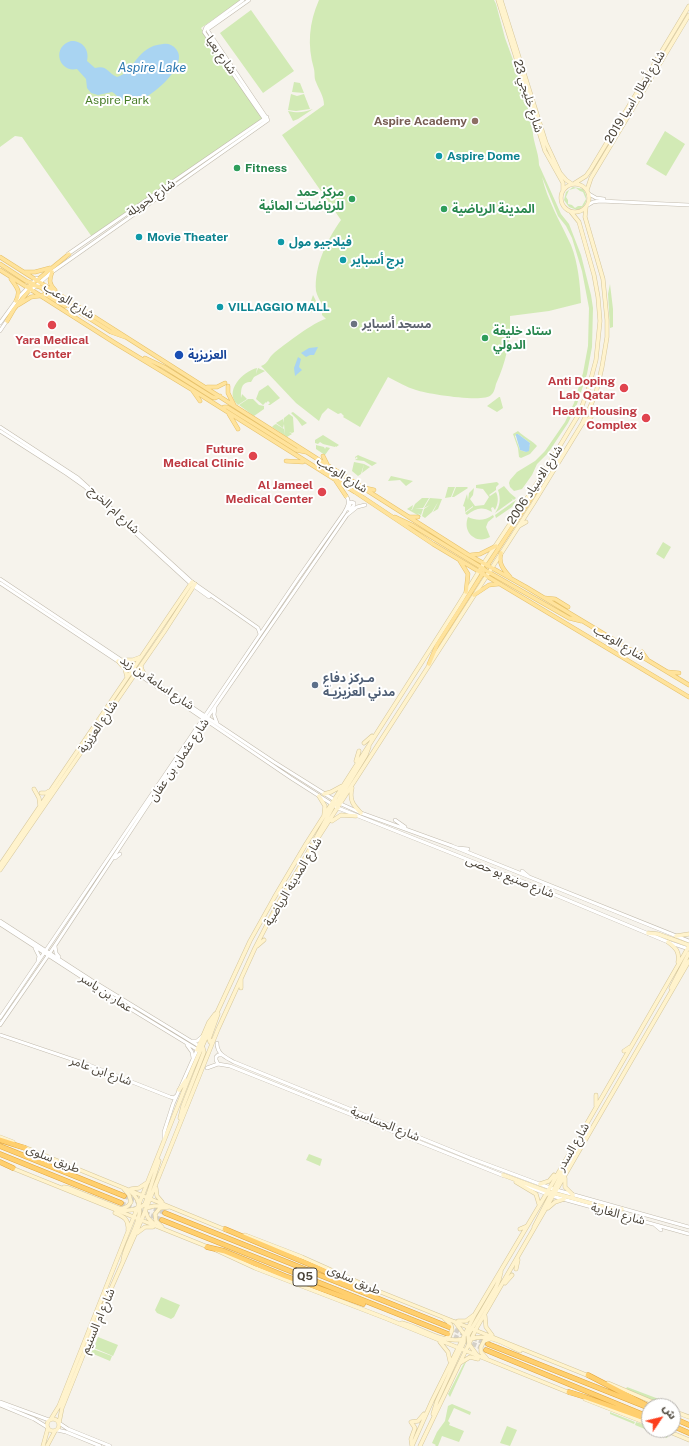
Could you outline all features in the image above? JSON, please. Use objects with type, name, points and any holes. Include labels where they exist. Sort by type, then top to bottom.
[{"type":"highway","points":[[0,1138],[25,1148]]},
{"type":"highway","name":"طريق سلوى","points":[[0,1146],[124,1196]]},
{"type":"highway","name":"طريق سلوى","points":[[0,1154],[121,1203]]},
{"type":"highway","points":[[0,1162],[13,1168]]},
{"type":"highway","name":"طريق سلوى","points":[[165,1213],[449,1327]]},
{"type":"highway","name":"طريق سلوى","points":[[162,1220],[448,1334]]},
{"type":"highway","points":[[225,1229],[318,1268],[381,1300]]},
{"type":"highway","points":[[207,1247],[224,1251],[285,1276],[356,1302],[378,1307]]},
{"type":"highway","points":[[488,1344],[641,1404]]},
{"type":"highway","points":[[486,1350],[641,1414]]},
{"type":"highway","points":[[588,1375],[641,1403]]},
{"type":"highway","points":[[569,1392],[641,1417]]},
{"type":"main road","name":"شارع خليجي 23","points":[[500,0],[550,161],[563,183],[563,190]]},
{"type":"main road","name":"شارع أبطال اسيا 2019","points":[[574,184],[589,173],[689,6]]},
{"type":"main road","name":"شارع أبطال اسيا 2019","points":[[588,192],[591,178],[689,15]]},
{"type":"main road","name":"شارع خليجي 23","points":[[539,127],[556,167],[564,178],[574,184]]},
{"type":"main road","points":[[574,184],[582,185],[588,192],[590,201],[580,212],[571,212],[562,204],[561,197],[563,190],[567,186],[574,184]]},
{"type":"main road","name":"شارع الاسياد 2006","points":[[490,566],[501,553],[578,432],[596,393],[602,367],[607,328],[603,279],[585,217],[587,206]]},
{"type":"main road","name":"شارع الاسياد 2006","points":[[478,571],[541,477],[571,428],[583,404],[593,374],[600,321],[598,297],[594,274],[579,222],[571,212]]},
{"type":"main road","points":[[7,321],[29,289],[69,254]]},
{"type":"main road","name":"شارع الوعب","points":[[0,257],[26,274],[35,283],[59,294],[467,554],[514,581],[527,585],[544,598],[689,686]]},
{"type":"main road","points":[[0,263],[35,283],[113,334],[126,337]]},
{"type":"main road","points":[[0,263],[23,276],[26,276],[26,274]]},
{"type":"main road","points":[[19,269],[31,273],[50,268]]},
{"type":"main road","name":"شارع الوعب","points":[[0,270],[115,343],[224,409],[478,571]]},
{"type":"main road","points":[[52,272],[50,282],[52,287],[59,294]]},
{"type":"main road","points":[[9,276],[19,294],[16,301]]},
{"type":"main road","points":[[18,305],[32,296],[44,298],[43,295],[46,294],[76,313],[85,316]]},
{"type":"main road","points":[[108,345],[115,343]]},
{"type":"main road","points":[[140,357],[158,363],[217,396],[219,406]]},
{"type":"main road","points":[[202,385],[214,387],[226,384],[234,406]]},
{"type":"main road","points":[[191,389],[200,401]]},
{"type":"main road","points":[[224,409],[224,407],[227,406],[296,450],[307,452]]},
{"type":"main road","points":[[229,413],[238,429]]},
{"type":"main road","points":[[582,424],[591,417]]},
{"type":"main road","points":[[571,428],[578,432]]},
{"type":"main road","points":[[323,456],[327,465]]},
{"type":"main road","points":[[286,461],[305,462]]},
{"type":"main road","points":[[430,664],[437,645],[490,566],[537,489],[541,477]]},
{"type":"main road","points":[[335,480],[346,496]]},
{"type":"main road","points":[[364,488],[374,490]]},
{"type":"main road","points":[[390,516],[407,522],[486,571],[569,618],[576,621],[583,621]]},
{"type":"main road","points":[[410,517],[418,517]]},
{"type":"main road","points":[[518,527],[526,522]]},
{"type":"main road","points":[[467,554],[473,556],[478,555],[496,546]]},
{"type":"main road","points":[[501,553],[501,564],[514,581]]},
{"type":"main road","points":[[459,560],[468,574],[466,592]]},
{"type":"main road","points":[[484,563],[486,566],[486,571]]},
{"type":"main road","points":[[478,571],[482,569],[486,571]]},
{"type":"main road","name":"شارع المدينة الرياضية","points":[[138,1219],[140,1208],[156,1186],[194,1087],[212,1044],[216,1041],[241,977],[275,909],[305,858],[329,822],[343,785],[478,571]]},
{"type":"main road","name":"شارع الوعب","points":[[486,571],[504,586],[689,698]]},
{"type":"main road","name":"شارع المدينة الرياضية","points":[[138,1219],[145,1208],[150,1179],[192,1070],[250,941],[274,898],[323,818],[353,784],[474,595],[486,571]]},
{"type":"main road","name":"شارع العزيزية","points":[[0,865],[127,678],[134,669],[141,665],[183,603],[193,584]]},
{"type":"main road","name":"شارع العزيزية","points":[[0,870],[142,656],[193,584]]},
{"type":"main road","points":[[474,595],[491,584],[504,586]]},
{"type":"main road","points":[[544,598],[555,599],[568,607]]},
{"type":"main road","points":[[183,603],[184,608]]},
{"type":"main road","points":[[642,652],[649,662]]},
{"type":"main road","points":[[123,660],[133,660],[142,656]]},
{"type":"main road","points":[[117,660],[134,669]]},
{"type":"main road","points":[[117,660],[125,669],[127,678]]},
{"type":"main road","points":[[141,665],[145,675]]},
{"type":"main road","points":[[667,672],[679,672]]},
{"type":"main road","points":[[364,743],[376,733]]},
{"type":"main road","points":[[305,858],[309,848],[366,755],[371,740]]},
{"type":"main road","points":[[355,766],[359,751]]},
{"type":"main road","points":[[67,761],[68,766]]},
{"type":"main road","points":[[40,793],[46,794],[60,778]]},
{"type":"main road","points":[[353,784],[351,801],[361,813]]},
{"type":"main road","points":[[324,794],[343,785]]},
{"type":"main road","points":[[34,788],[40,800],[40,807]]},
{"type":"main road","points":[[319,796],[325,807],[323,818]]},
{"type":"main road","points":[[329,822],[341,815],[356,816]]},
{"type":"main road","points":[[648,933],[658,934],[689,947]]},
{"type":"main road","points":[[676,936],[689,934]]},
{"type":"main road","points":[[255,948],[264,940]]},
{"type":"main road","points":[[668,942],[675,947],[678,952],[679,959],[676,969]]},
{"type":"main road","name":"شارع السدر","points":[[570,1151],[689,947]]},
{"type":"main road","points":[[668,997],[675,979],[689,953]]},
{"type":"main road","name":"شارع السدر","points":[[461,1350],[472,1328],[475,1314],[500,1271],[539,1205],[552,1192],[565,1175],[689,961]]},
{"type":"main road","points":[[685,968],[689,965]]},
{"type":"main road","points":[[241,977],[241,988]]},
{"type":"main road","points":[[216,1041],[210,1042],[208,1039],[217,1019],[220,1005]]},
{"type":"main road","points":[[179,1127],[183,1106],[201,1049],[204,1034],[210,1020],[218,1010]]},
{"type":"main road","points":[[624,1051],[631,1046]]},
{"type":"main road","points":[[179,1090],[192,1070]]},
{"type":"main road","points":[[193,1102],[194,1087]]},
{"type":"main road","points":[[596,1096],[596,1108]]},
{"type":"main road","name":"طريق سلوى","points":[[25,1148],[225,1229],[270,1244],[378,1291],[472,1328],[524,1352],[588,1375]]},
{"type":"main road","points":[[540,1184],[551,1180],[570,1151]]},
{"type":"main road","points":[[531,1235],[535,1222],[570,1157],[570,1151]]},
{"type":"main road","points":[[147,1197],[157,1170],[160,1153]]},
{"type":"main road","name":"طريق سلوى","points":[[13,1168],[255,1268],[395,1322],[408,1325],[440,1340]]},
{"type":"main road","points":[[501,1175],[552,1192],[608,1208],[622,1209]]},
{"type":"main road","points":[[565,1175],[565,1187],[573,1195]]},
{"type":"main road","points":[[128,1189],[141,1188],[150,1179]]},
{"type":"main road","points":[[516,1182],[536,1194],[539,1205]]},
{"type":"main road","points":[[120,1186],[129,1194],[131,1200],[128,1206],[120,1209]]},
{"type":"main road","points":[[156,1186],[158,1198],[170,1206]]},
{"type":"main road","points":[[59,1187],[69,1188],[120,1209],[129,1211],[140,1208],[170,1206]]},
{"type":"main road","points":[[128,1189],[136,1196],[140,1208]]},
{"type":"main road","name":"شارع السدر","points":[[461,1350],[472,1328],[485,1312],[544,1213],[552,1192]]},
{"type":"main road","points":[[544,1213],[554,1203],[564,1200]]},
{"type":"main road","points":[[103,1205],[106,1209],[126,1218],[128,1223],[127,1235]]},
{"type":"main road","points":[[169,1232],[157,1224],[154,1216],[156,1211],[160,1208],[170,1206]]},
{"type":"main road","points":[[145,1208],[149,1219],[157,1227]]},
{"type":"main road","points":[[123,1264],[125,1251],[138,1219]]},
{"type":"main road","name":"شارع ام السنيم","points":[[59,1423],[62,1408],[98,1318],[136,1234],[138,1219]]},
{"type":"main road","name":"شارع ام السنيم","points":[[50,1420],[59,1406],[118,1255],[127,1235],[138,1219]]},
{"type":"main road","points":[[520,1229],[528,1225]]},
{"type":"main road","points":[[136,1234],[148,1226],[171,1235],[176,1235]]},
{"type":"main road","points":[[516,1269],[518,1257]]},
{"type":"main road","points":[[472,1328],[496,1287],[499,1280],[500,1271]]},
{"type":"main road","points":[[501,1286],[512,1275]]},
{"type":"main road","points":[[485,1312],[486,1327],[495,1339]]},
{"type":"main road","points":[[454,1321],[466,1321],[475,1314]]},
{"type":"main road","points":[[440,1315],[450,1323],[452,1328],[450,1335],[440,1340]]},
{"type":"main road","points":[[454,1321],[460,1328],[474,1352],[480,1357]]},
{"type":"main road","points":[[440,1340],[466,1340],[482,1337],[495,1339]]},
{"type":"main road","points":[[490,1361],[482,1354],[480,1347],[484,1341],[495,1339]]},
{"type":"main road","points":[[440,1340],[461,1350],[641,1421]]},
{"type":"main road","points":[[440,1340],[448,1352],[450,1363]]},
{"type":"main road","points":[[412,1446],[450,1363],[461,1350]]},
{"type":"main road","points":[[420,1446],[459,1364],[461,1350]]},
{"type":"main road","points":[[432,1421],[437,1400],[461,1350]]},
{"type":"main road","points":[[459,1364],[466,1358],[472,1357],[492,1364],[497,1364]]},
{"type":"main road","points":[[588,1375],[643,1398]]},
{"type":"main road","points":[[412,1446],[411,1439],[414,1428],[411,1422],[420,1419],[432,1401]]},
{"type":"main road","points":[[43,1446],[47,1423],[50,1420],[56,1420],[59,1423],[59,1427],[47,1446]]},
{"type":"main road","points":[[47,1428],[51,1431],[56,1431]]},
{"type":"street","name":"شارع بعيا","points":[[243,0],[206,27],[204,32],[266,119]]},
{"type":"street","name":"شارع بعيا","points":[[249,0],[208,29],[208,32],[266,119]]},
{"type":"street","name":"شارع لحويلة","points":[[35,283],[50,268],[69,254],[152,201],[266,119]]},
{"type":"street","points":[[588,192],[598,199],[616,201]]},
{"type":"street","points":[[587,206],[595,201],[689,205]]},
{"type":"street","name":"شارع لحويلة","points":[[35,283],[106,231]]},
{"type":"street","points":[[0,323],[16,301],[29,289]]},
{"type":"street","points":[[0,331],[29,289]]},
{"type":"street","name":"شارع ام الخرج","points":[[0,427],[86,484],[193,584]]},
{"type":"street","name":"شارع ام الخرج","points":[[0,431],[84,486],[193,584],[258,628]]},
{"type":"street","name":"شارع عثمان بن عفان","points":[[0,1018],[82,895],[199,725],[216,706],[345,514],[348,502],[346,496]]},
{"type":"street","name":"شارع عثمان بن عفان","points":[[0,1024],[112,860],[260,635],[345,514],[357,507],[365,505]]},
{"type":"street","name":"شارع اسامة بن زيد","points":[[0,579],[123,660],[195,714],[218,724],[324,794],[336,804]]},
{"type":"street","name":"شارع اسامة بن زيد","points":[[0,583],[117,660]]},
{"type":"street","points":[[260,635],[258,628],[265,628]]},
{"type":"street","name":"شارع اسامة بن زيد","points":[[134,669],[201,713],[205,718],[319,796],[336,804]]},
{"type":"street","points":[[216,706],[214,715],[218,724]]},
{"type":"street","points":[[201,713],[210,709]]},
{"type":"street","points":[[195,714],[199,725]]},
{"type":"street","name":"شارع صنيع بو حصى","points":[[336,804],[452,846],[689,941]]},
{"type":"street","name":"شارع صنيع بو حصى","points":[[336,804],[356,816],[493,869],[668,942],[689,947]]},
{"type":"street","points":[[395,820],[410,830]]},
{"type":"street","points":[[452,846],[468,849]]},
{"type":"street","points":[[112,860],[120,854]]},
{"type":"street","points":[[493,869],[505,878]]},
{"type":"street","points":[[522,871],[532,879]]},
{"type":"street","points":[[516,883],[529,884]]},
{"type":"street","name":"عمار بن ياسر","points":[[0,921],[45,952]]},
{"type":"street","name":"عمار بن ياسر","points":[[0,924],[189,1040],[201,1049]]},
{"type":"street","points":[[55,945],[57,955],[85,974],[91,980]]},
{"type":"street","points":[[34,946],[38,951],[38,962]]},
{"type":"street","name":"عمار بن ياسر","points":[[49,954],[185,1043],[201,1049]]},
{"type":"street","points":[[26,987],[28,992]]},
{"type":"street","points":[[0,1024],[7,1022]]},
{"type":"street","points":[[189,1040],[197,1040],[204,1034]]},
{"type":"street","name":"شارع ابن عامر","points":[[0,1036],[89,1065],[170,1097]]},
{"type":"street","points":[[207,1068],[218,1064],[216,1057],[218,1055],[222,1055],[218,1050],[216,1041]]},
{"type":"street","points":[[185,1043],[192,1051],[193,1060]]},
{"type":"street","points":[[201,1049],[212,1044]]},
{"type":"street","name":"شارع المدينة الرياضية","points":[[163,1147],[164,1132],[176,1096],[193,1060],[201,1049]]},
{"type":"street","name":"شارع الجساسية","points":[[222,1055],[326,1105],[516,1182],[552,1192]]},
{"type":"street","name":"شارع الجساسية","points":[[218,1064],[230,1066],[394,1127],[540,1184],[552,1192]]},
{"type":"street","points":[[302,1088],[306,1095]]},
{"type":"street","points":[[173,1104],[170,1097],[174,1098],[176,1096]]},
{"type":"street","points":[[373,1119],[377,1117]]},
{"type":"street","points":[[391,1123],[394,1127]]},
{"type":"street","points":[[429,1141],[434,1140]]},
{"type":"street","points":[[505,1168],[508,1172]]},
{"type":"street","name":"شارع الغارية","points":[[552,1192],[573,1195],[686,1225]]},
{"type":"street","name":"شارع الغارية","points":[[552,1192],[564,1200],[689,1234]]},
{"type":"street","points":[[580,1204],[583,1208]]},
{"type":"street","points":[[652,1223],[661,1230]]},
{"type":"street","points":[[674,1234],[684,1232]]},
{"type":"street","points":[[0,1404],[50,1420]]},
{"type":"street","points":[[0,1404],[34,1419],[47,1428]]},
{"type":"street","points":[[59,1423],[68,1429],[110,1446]]},
{"type":"street","points":[[56,1431],[66,1432],[100,1446]]},
{"type":"green space","name":"Aspire Park","points":[[0,0],[241,0],[201,28],[263,119],[92,237],[22,137],[15,136],[0,147]]},
{"type":"green space","name":"المدينة الرياضية","points":[[319,0],[494,0],[496,4],[505,38],[516,68],[533,125],[533,135],[539,165],[561,214],[569,224],[581,255],[593,308],[592,347],[587,374],[577,404],[568,423],[548,453],[537,464],[532,475],[522,489],[514,491],[510,487],[510,480],[517,472],[535,461],[545,451],[565,422],[574,403],[583,373],[588,346],[589,308],[582,271],[572,238],[566,226],[558,216],[542,177],[551,203],[571,245],[578,273],[581,303],[549,311],[510,316],[510,334],[507,351],[503,367],[491,395],[487,397],[468,398],[432,394],[412,389],[388,377],[360,427],[343,417],[344,416],[341,413],[338,414],[328,408],[322,414],[319,421],[296,403],[261,366],[265,364],[274,353],[292,339],[315,324],[326,319],[322,315],[322,305],[316,291],[317,272],[326,245],[341,220],[282,135],[324,105],[315,79],[310,51],[311,26]]},
{"type":"green space","points":[[251,10],[294,71],[263,93],[220,33]]},
{"type":"green space","points":[[294,82],[300,83],[304,93],[292,92]]},
{"type":"green space","points":[[291,94],[297,96],[304,94],[310,109],[296,111],[288,110]]},
{"type":"green space","points":[[313,109],[293,121],[288,111],[300,112]]},
{"type":"green space","points":[[665,131],[685,144],[666,176],[646,164]]},
{"type":"green space","points":[[573,187],[583,189],[586,195],[586,198],[586,201],[583,207],[577,210],[569,207],[564,200],[566,192]],"holes":[[[576,188],[583,192],[586,199],[582,206],[575,208],[568,204],[566,197],[569,190]]]},
{"type":"green space","points":[[610,284],[613,309],[613,327],[610,328],[608,294]]},
{"type":"green space","points":[[313,295],[318,307],[310,313],[308,310]]},
{"type":"green space","points":[[257,368],[256,374],[258,368],[265,371],[254,377],[251,382],[243,385],[241,398],[242,394],[247,399],[238,405],[234,400],[234,388],[246,373]]},
{"type":"green space","points":[[268,385],[280,398],[270,405],[268,405],[270,403],[268,401],[263,405],[256,399],[259,391]]},
{"type":"green space","points":[[499,397],[503,408],[497,412],[487,406]]},
{"type":"green space","points":[[248,399],[253,399],[259,405],[264,406],[264,409],[254,416],[239,405]]},
{"type":"green space","points":[[293,412],[307,423],[302,426],[291,413]]},
{"type":"green space","points":[[289,414],[293,417],[294,432],[289,432],[292,434],[287,437],[272,427],[276,424],[284,429],[285,435],[284,424],[283,428],[276,423],[283,419],[283,423],[284,418]]},
{"type":"green space","points":[[518,431],[537,446],[530,454],[521,458],[519,457],[518,448],[513,434]],"holes":[[[518,434],[530,443],[526,452],[520,450],[515,436]]]},
{"type":"green space","points":[[323,435],[339,445],[335,447],[320,442],[318,444],[315,443],[315,440]]},
{"type":"green space","points":[[316,445],[324,447],[325,449],[326,447],[330,448],[325,455],[316,449]]},
{"type":"green space","points":[[358,455],[377,463],[372,466],[364,461],[355,460],[358,458],[356,457],[355,459],[355,457]]},
{"type":"green space","points":[[354,462],[364,464],[361,474],[358,476],[352,471]]},
{"type":"green space","points":[[364,464],[370,467],[362,473]]},
{"type":"green space","points":[[391,476],[413,481],[406,486],[400,480],[388,481]]},
{"type":"green space","points":[[497,482],[499,484],[496,487],[496,490],[489,495],[490,496],[496,492],[498,496],[497,506],[495,510],[493,507],[491,508],[492,512],[482,508],[467,515],[465,513],[473,506],[465,512],[465,507],[463,506],[467,494],[468,500],[469,493],[474,488],[473,495],[470,499],[475,506],[484,505],[489,497],[483,489],[476,488],[476,485]]},
{"type":"green space","points":[[504,486],[516,498],[514,500],[511,498],[513,500],[495,513],[500,502],[498,490]]},
{"type":"green space","points":[[448,487],[455,487],[451,497],[445,498]]},
{"type":"green space","points":[[456,487],[467,487],[468,488],[452,497]]},
{"type":"green space","points":[[422,498],[429,498],[423,508],[415,508],[423,509],[421,515],[417,513],[421,517],[407,509],[413,505],[412,510],[415,504]]},
{"type":"green space","points":[[430,498],[442,499],[438,509],[433,512],[438,502],[432,512],[425,518],[422,516],[424,509],[430,505],[424,508]]},
{"type":"green space","points":[[516,500],[512,507],[496,518],[495,515]]},
{"type":"green space","points":[[493,515],[494,517],[488,522],[486,527],[490,537],[480,539],[472,536],[467,528],[468,517],[480,520]]},
{"type":"green space","points":[[663,542],[671,547],[664,559],[656,554]]},
{"type":"green space","points":[[309,1154],[322,1159],[320,1166],[306,1160]]},
{"type":"green space","points":[[161,1297],[180,1305],[174,1317],[171,1319],[157,1313],[155,1310]]},
{"type":"green space","points":[[98,1337],[118,1345],[113,1356],[94,1348]]},
{"type":"green space","points":[[93,1349],[112,1356],[110,1361],[91,1353]]},
{"type":"green space","points":[[467,1360],[450,1397],[448,1394]]},
{"type":"green space","points":[[627,1387],[656,1398],[647,1398],[626,1389]]},
{"type":"green space","points":[[452,1404],[471,1412],[470,1415],[454,1408],[448,1421],[450,1423],[449,1425],[464,1431],[459,1442],[442,1436],[438,1446],[435,1446],[436,1445],[432,1443],[437,1432],[445,1421],[448,1406]]},
{"type":"green space","points":[[610,1412],[635,1422],[634,1424],[610,1414]]},
{"type":"green space","points":[[636,1422],[641,1424],[641,1427],[635,1425]]},
{"type":"green space","points":[[507,1426],[517,1430],[510,1446],[500,1443]]},
{"type":"water","name":"Aspire Lake","points":[[71,41],[79,42],[84,46],[88,57],[87,61],[95,68],[105,68],[117,77],[123,75],[141,54],[154,46],[165,44],[173,46],[179,56],[177,65],[165,82],[146,97],[127,103],[122,101],[112,92],[98,95],[91,93],[87,88],[86,79],[77,69],[66,67],[62,63],[59,54],[61,48]]},
{"type":"water","points":[[318,347],[314,355],[306,357],[301,353],[309,348]]},
{"type":"water","points":[[298,357],[301,359],[299,367],[302,370],[295,376],[294,368]]},
{"type":"water","points":[[516,434],[530,443],[529,451],[526,452],[520,450]]},
{"type":"tunnel","points":[[124,1196],[141,1203]]},
{"type":"tunnel","points":[[121,1203],[162,1220]]},
{"type":"tunnel","points":[[148,1206],[165,1213]]},
{"type":"tunnel","points":[[449,1327],[466,1335]]},
{"type":"tunnel","points":[[448,1334],[485,1349]]},
{"type":"tunnel","points":[[473,1338],[488,1344]]},
{"type":"place","name":"Aspire Academy","points":[[475,121]]},
{"type":"place","name":"Aspire Dome","points":[[439,156]]},
{"type":"place","name":"Fitness","points":[[237,168]]},
{"type":"place","name":"مركز حمد للرياضات المائية","points":[[352,199]]},
{"type":"place","name":"المدينة الرياضية","points":[[444,209]]},
{"type":"place","name":"Movie Theater","points":[[139,237]]},
{"type":"place","name":"فيلاجيو مول","points":[[281,242]]},
{"type":"place","name":"برج أسباير","points":[[343,260]]},
{"type":"place","name":"VILLAGGIO MALL","points":[[220,307]]},
{"type":"place","name":"مسجد أسباير","points":[[354,324]]},
{"type":"place","name":"Yara Medical Center","points":[[52,325]]},
{"type":"place","name":"ستاد خليفة الدولي","points":[[485,338]]},
{"type":"place","name":"العزيزية","points":[[179,355]]},
{"type":"place","name":"Anti Doping Lab Qatar","points":[[624,388]]},
{"type":"place","name":"Heath Housing Complex","points":[[646,418]]},
{"type":"place","name":"Future Medical Clinic","points":[[253,456]]},
{"type":"place","name":"Al Jameel Medical Center","points":[[322,492]]},
{"type":"place","name":"مـركز دفاع مدني العزيزيـة","points":[[315,685]]}]
